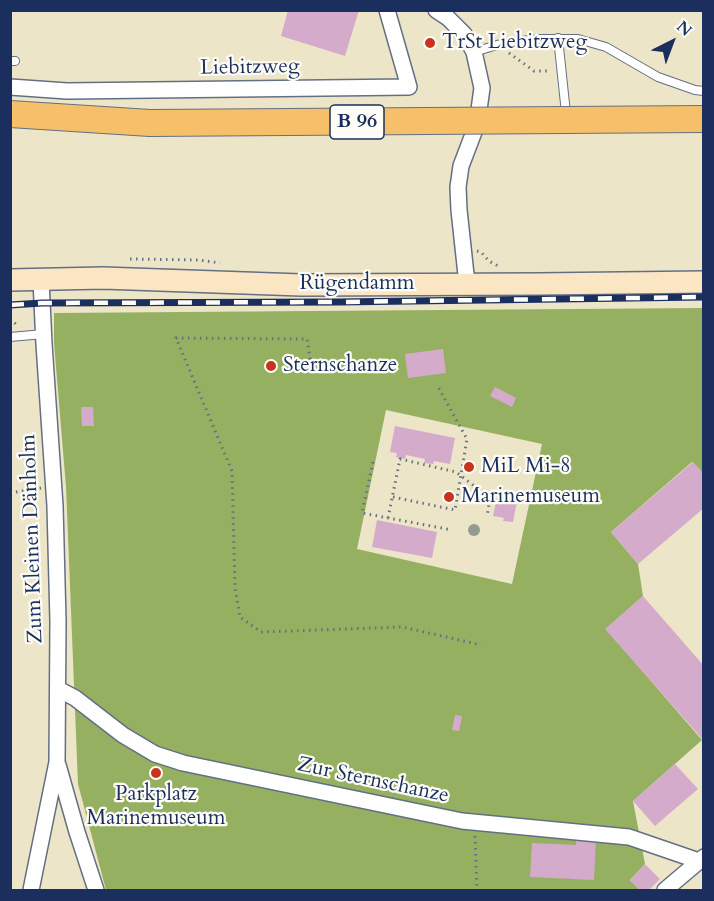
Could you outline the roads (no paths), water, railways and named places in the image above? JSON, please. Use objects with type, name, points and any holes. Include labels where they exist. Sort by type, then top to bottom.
[{"type":"highway","name":"B 96","points":[[10,114],[150,123],[704,119]]},
{"type":"main road","name":"Rügendamm","points":[[10,280],[103,278],[301,285],[704,282]]},
{"type":"street","name":"Liebitzweg","points":[[10,87],[67,91],[409,87],[387,10]]},
{"type":"street","points":[[436,10],[465,34],[474,52],[482,88],[477,124],[461,166],[458,187],[467,284]]},
{"type":"street","name":"Zum Kleinen Dänholm","points":[[31,891],[57,762],[54,486],[41,280]]},
{"type":"street","name":"Zur Sternschanze","points":[[58,689],[75,698],[123,735],[155,754],[183,763],[462,821],[629,837],[701,859]]},
{"type":"street","name":"Zum Kleinen Dänholm","points":[[57,762],[96,891]]},
{"type":"street","name":"Zur Sternschanze","points":[[665,891],[701,859]]},
{"type":"lane","points":[[558,38],[566,113]]},
{"type":"lane","points":[[474,52],[497,45],[541,39],[578,39],[606,47],[658,77],[704,91]]},
{"type":"lane","points":[[10,336],[44,334]]},
{"type":"railway","points":[[10,305],[704,297]]},
{"type":"place","name":"TrSt Liebitzweg","points":[[430,43]]},
{"type":"place","name":"Sternschanze","points":[[271,366]]},
{"type":"place","name":"MiL Mi-8","points":[[469,467]]},
{"type":"place","name":"Marinemuseum","points":[[449,497]]},
{"type":"place","name":"Parkplatz Marinemuseum","points":[[156,773]]}]
